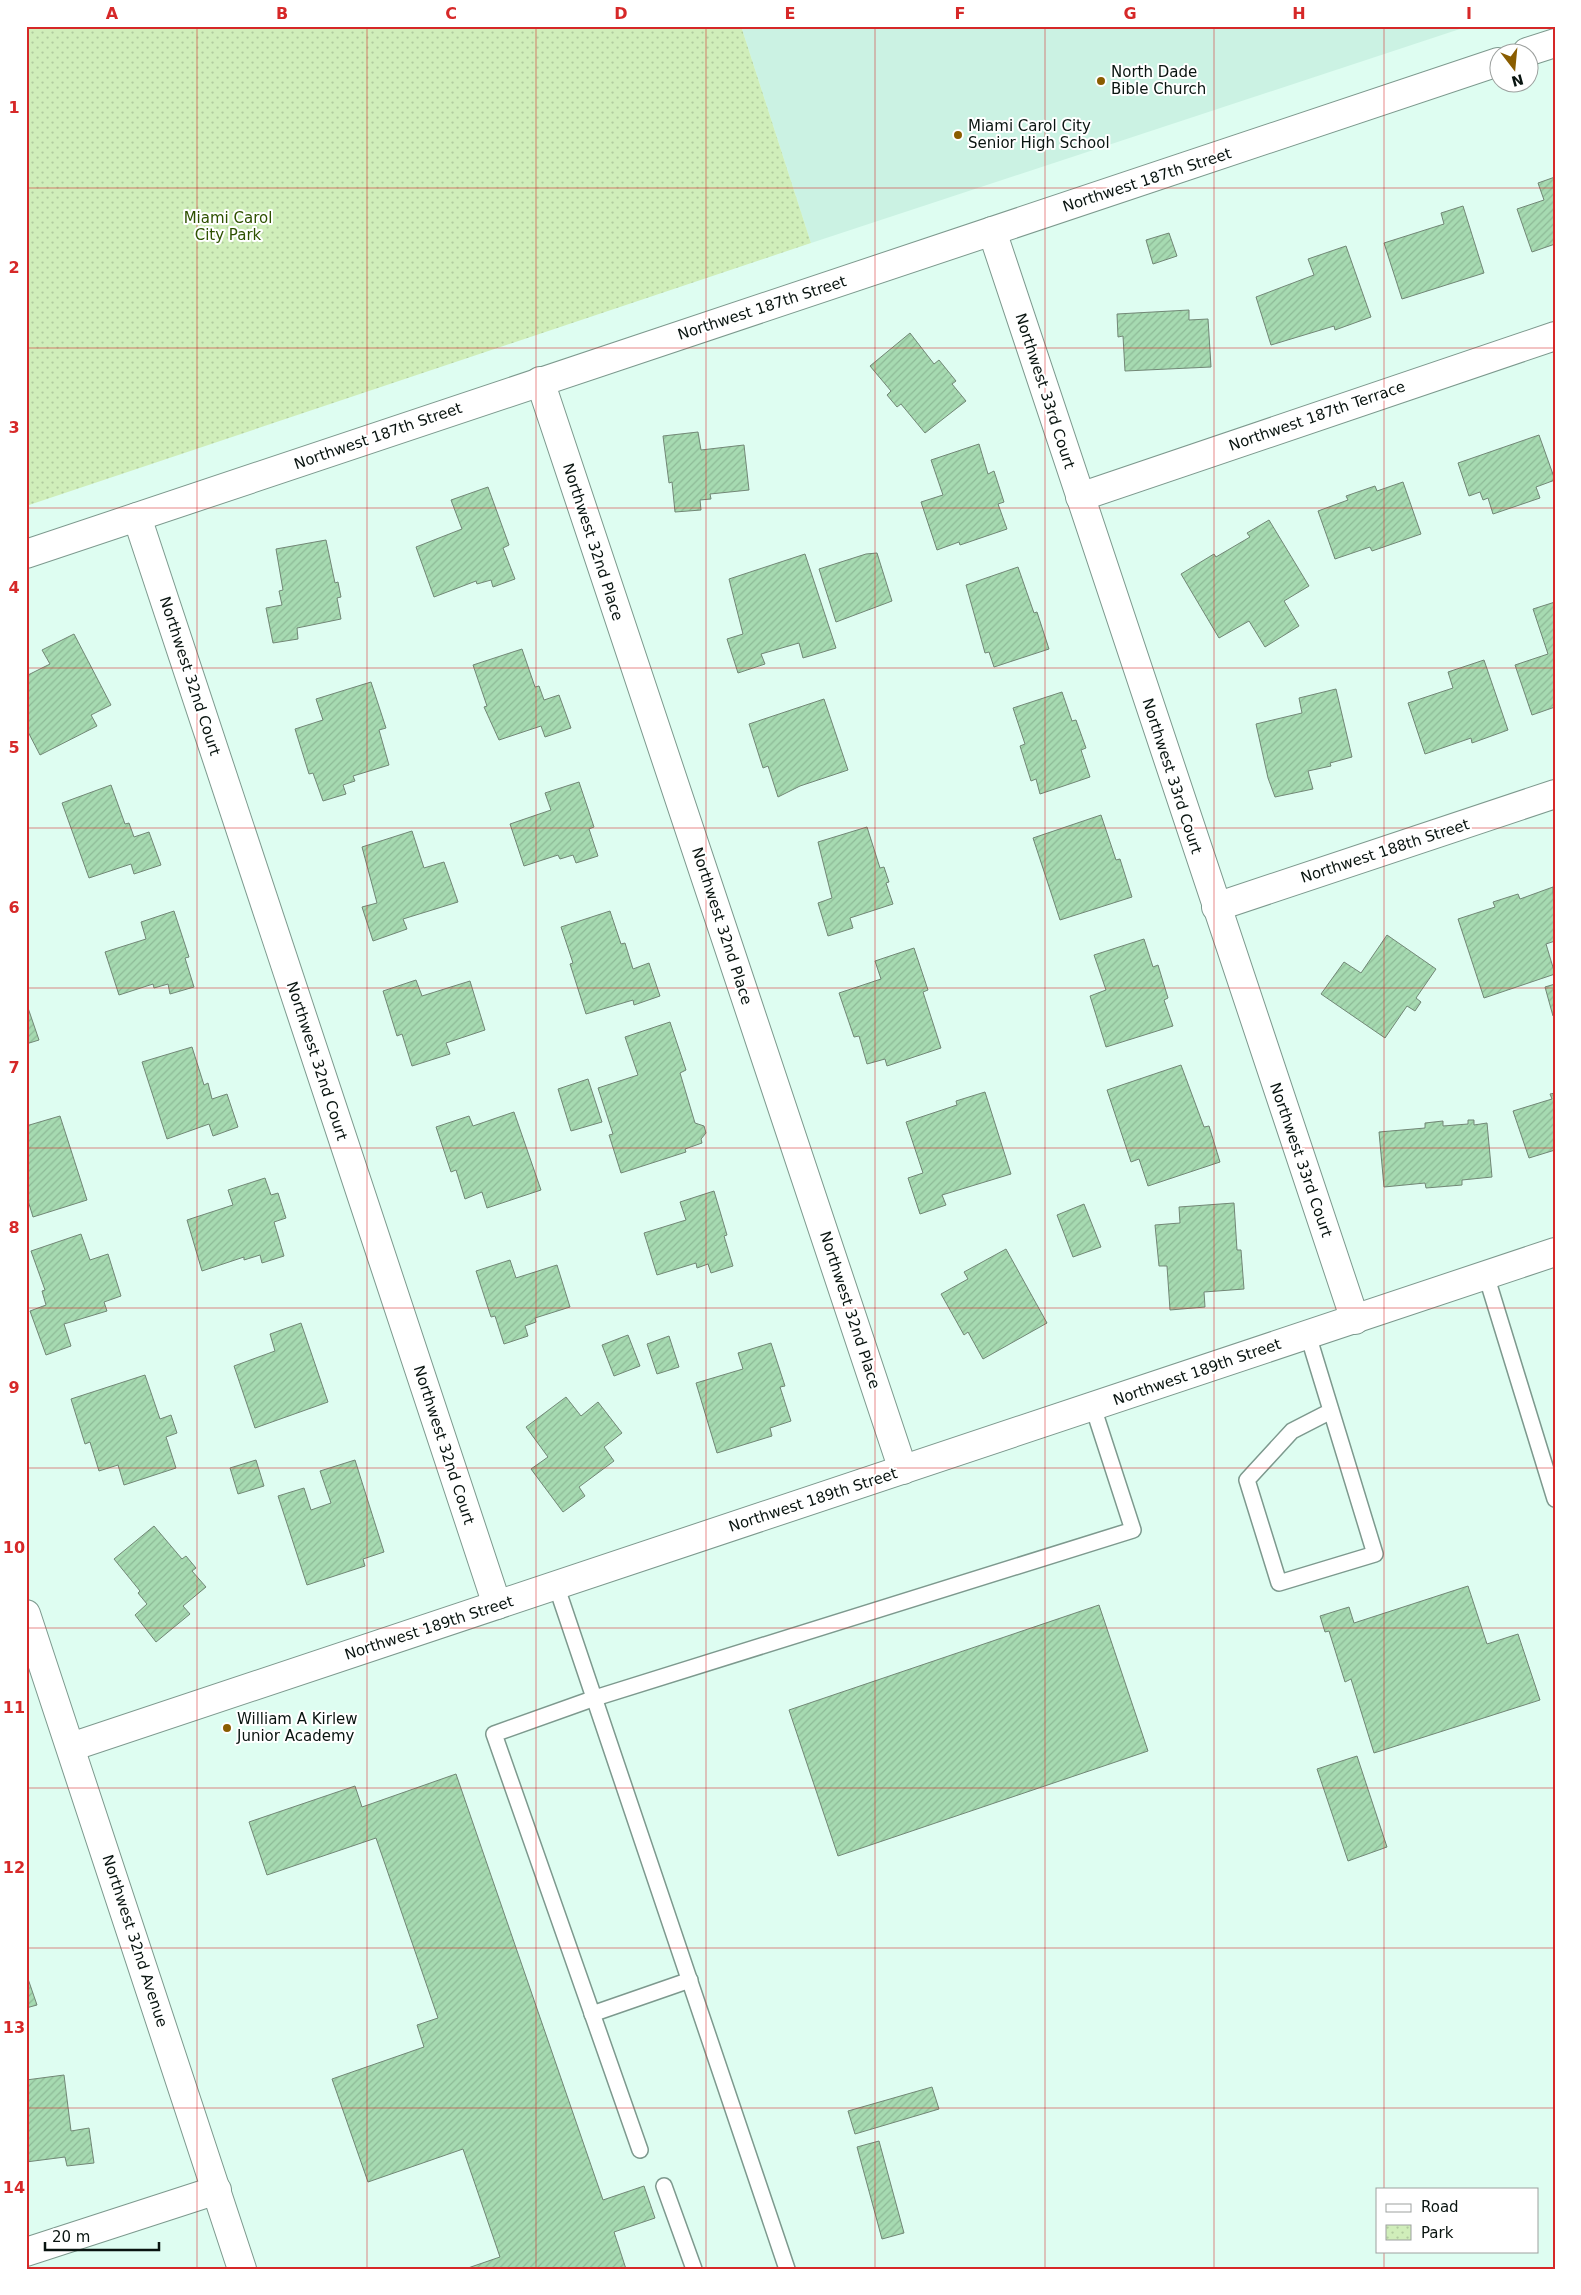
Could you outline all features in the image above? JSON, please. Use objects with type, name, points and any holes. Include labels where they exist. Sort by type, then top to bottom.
[{"type":"street","points":[[1538,48],[1555,43]]},
{"type":"street","name":"Northwest 187th Street","points":[[26,554],[1488,65]]},
{"type":"street","name":"Northwest 33rd Court","points":[[992,231],[1355,1320]]},
{"type":"street","name":"Northwest 187th Terrace","points":[[1080,497],[1555,336]]},
{"type":"street","name":"Northwest 32nd Place","points":[[540,381],[903,1470]]},
{"type":"street","name":"Northwest 32nd Court","points":[[137,517],[497,1605]]},
{"type":"street","name":"Northwest 188th Street","points":[[1216,907],[1555,794]]},
{"type":"street","name":"Northwest 189th Street","points":[[71,1747],[1555,1252]]},
{"type":"street","name":"Northwest 32nd Avenue","points":[[26,1614],[242,2269]]},
{"type":"street","points":[[26,2252],[217,2190]]},
{"type":"lane","points":[[1486,1275],[1555,1499]]},
{"type":"lane","points":[[1308,1335],[1375,1554],[1279,1583],[1247,1480],[1292,1431],[1331,1411]]},
{"type":"lane","points":[[640,2150],[494,1734],[595,1698],[1133,1530],[1093,1407]]},
{"type":"lane","points":[[556,1585],[787,2269]]},
{"type":"lane","points":[[592,2014],[690,1980]]},
{"type":"lane","points":[[664,2186],[694,2269]]},
{"type":"shaded area","name":"Miami Carol City Senior High School","points":[[741,26],[1469,26],[811,243]]},
{"type":"green space","name":"Miami Carol City Park","points":[[26,26],[741,26],[811,243],[26,506]]},
{"type":"building","points":[[1555,177],[1555,244],[1532,252],[1517,209],[1544,200],[1538,183]]},
{"type":"building","points":[[1463,206],[1484,273],[1402,299],[1384,243],[1444,224],[1441,213]]},
{"type":"building","points":[[1169,233],[1177,256],[1153,264],[1146,240]]},
{"type":"building","points":[[1346,246],[1371,317],[1335,330],[1334,326],[1271,345],[1256,297],[1314,275],[1308,259]]},
{"type":"building","points":[[1189,310],[1189,320],[1208,319],[1211,367],[1125,371],[1123,336],[1118,337],[1117,314]]},
{"type":"building","points":[[910,333],[934,364],[939,360],[956,381],[952,384],[966,401],[925,433],[901,404],[897,407],[887,395],[891,391],[870,366]]},
{"type":"building","points":[[698,432],[701,450],[744,445],[749,490],[710,494],[711,499],[700,500],[701,510],[675,512],[672,482],[669,483],[663,436]]},
{"type":"building","points":[[1539,435],[1555,480],[1536,487],[1540,498],[1493,514],[1488,498],[1483,500],[1480,492],[1469,496],[1458,463]]},
{"type":"building","points":[[979,444],[988,474],[994,471],[1004,502],[998,504],[1007,529],[960,545],[959,542],[937,550],[921,502],[943,495],[931,460]]},
{"type":"building","points":[[1403,482],[1421,534],[1372,551],[1370,547],[1335,559],[1318,511],[1348,500],[1346,496],[1375,486],[1377,491]]},
{"type":"building","points":[[488,487],[509,545],[503,548],[515,579],[493,587],[491,580],[477,584],[476,581],[434,597],[416,547],[462,529],[451,500]]},
{"type":"building","points":[[1269,520],[1309,586],[1284,601],[1299,626],[1265,647],[1249,621],[1219,638],[1181,574],[1214,554],[1216,557],[1250,537],[1247,533]]},
{"type":"building","points":[[326,540],[335,583],[338,582],[341,597],[337,598],[341,619],[297,628],[298,639],[273,643],[266,608],[282,605],[279,591],[283,590],[276,549]]},
{"type":"building","points":[[877,553],[892,601],[836,622],[819,569],[866,554]]},
{"type":"building","points":[[805,554],[836,648],[803,658],[799,643],[761,654],[765,664],[738,673],[727,639],[743,634],[729,579]]},
{"type":"building","points":[[1018,567],[1034,613],[1037,612],[1049,649],[994,667],[989,652],[985,653],[966,585]]},
{"type":"building","points":[[1555,602],[1555,707],[1532,715],[1515,665],[1548,654],[1533,609]]},
{"type":"building","points":[[74,634],[111,705],[91,715],[97,726],[40,755],[26,728],[26,676],[50,664],[42,650]]},
{"type":"building","points":[[522,649],[535,687],[539,686],[544,700],[559,695],[571,728],[545,737],[541,726],[499,740],[484,707],[487,706],[473,665]]},
{"type":"building","points":[[1484,660],[1508,730],[1472,743],[1471,738],[1425,754],[1408,703],[1453,688],[1448,672]]},
{"type":"building","points":[[371,682],[386,728],[379,730],[389,765],[353,776],[355,781],[343,785],[346,794],[323,801],[313,773],[309,774],[295,729],[323,720],[316,699]]},
{"type":"building","points":[[1336,689],[1352,757],[1330,763],[1331,766],[1308,771],[1313,789],[1275,797],[1268,778],[1256,724],[1302,713],[1299,698]]},
{"type":"building","points":[[1062,692],[1072,721],[1076,720],[1086,748],[1081,750],[1090,777],[1040,794],[1036,779],[1031,781],[1020,746],[1025,744],[1013,708]]},
{"type":"building","points":[[824,699],[848,770],[800,786],[778,797],[768,766],[763,768],[749,724]]},
{"type":"building","points":[[579,782],[594,827],[589,829],[598,856],[576,863],[573,855],[560,859],[558,855],[524,866],[510,824],[551,810],[545,793]]},
{"type":"building","points":[[111,785],[125,824],[129,823],[134,837],[149,832],[161,865],[134,874],[131,864],[89,878],[62,803]]},
{"type":"building","points":[[1101,815],[1116,860],[1120,859],[1132,897],[1060,920],[1033,838]]},
{"type":"building","points":[[867,827],[880,868],[884,867],[889,882],[886,883],[893,904],[850,918],[853,928],[828,936],[818,903],[832,898],[818,842]]},
{"type":"building","points":[[412,831],[424,868],[444,862],[458,902],[403,919],[407,929],[373,941],[362,907],[377,903],[362,847]]},
{"type":"building","points":[[1553,887],[1555,941],[1546,944],[1555,974],[1484,998],[1458,919],[1495,907],[1493,902],[1518,894],[1520,899]]},
{"type":"building","points":[[174,911],[189,957],[185,958],[194,987],[170,994],[168,984],[154,988],[153,984],[119,995],[105,952],[146,939],[141,922]]},
{"type":"building","points":[[610,911],[621,944],[625,943],[633,969],[649,963],[660,996],[634,1005],[633,1000],[586,1014],[570,964],[573,963],[561,927]]},
{"type":"building","points":[[1387,935],[1436,969],[1416,998],[1421,1002],[1415,1011],[1407,1006],[1385,1038],[1321,994],[1344,962],[1361,973]]},
{"type":"building","points":[[1144,939],[1153,967],[1158,965],[1168,998],[1164,1000],[1173,1026],[1106,1047],[1090,996],[1106,990],[1094,955]]},
{"type":"building","points":[[914,948],[928,990],[923,992],[941,1048],[887,1066],[885,1059],[867,1064],[859,1036],[854,1037],[839,993],[881,979],[875,961]]},
{"type":"building","points":[[416,980],[422,996],[470,981],[485,1030],[446,1043],[450,1054],[412,1066],[402,1034],[397,1036],[383,991]]},
{"type":"building","points":[[1555,984],[1555,1016],[1553,1016],[1545,987]]},
{"type":"building","points":[[26,1002],[39,1040],[26,1044]]},
{"type":"building","points":[[670,1022],[686,1070],[680,1073],[695,1123],[704,1126],[706,1133],[701,1139],[702,1143],[685,1149],[686,1152],[621,1173],[609,1135],[613,1134],[598,1088],[638,1075],[625,1037]]},
{"type":"building","points":[[192,1047],[204,1085],[208,1083],[212,1099],[227,1094],[238,1127],[213,1136],[209,1124],[167,1139],[142,1062]]},
{"type":"building","points":[[1181,1065],[1204,1127],[1209,1126],[1220,1162],[1148,1186],[1139,1159],[1131,1162],[1107,1090]]},
{"type":"building","points":[[588,1079],[602,1122],[571,1131],[558,1089]]},
{"type":"building","points":[[985,1092],[1011,1174],[942,1195],[946,1205],[920,1214],[908,1178],[923,1173],[906,1122],[957,1105],[956,1101]]},
{"type":"building","points":[[1555,1093],[1555,1150],[1529,1158],[1513,1111],[1552,1099],[1550,1094]]},
{"type":"building","points":[[514,1112],[541,1190],[487,1208],[482,1192],[465,1199],[456,1170],[451,1172],[436,1127],[469,1116],[473,1126]]},
{"type":"building","points":[[60,1116],[87,1200],[33,1217],[26,1194],[26,1126]]},
{"type":"building","points":[[1468,1120],[1474,1120],[1474,1125],[1487,1123],[1492,1177],[1462,1180],[1462,1185],[1426,1188],[1425,1183],[1384,1187],[1379,1132],[1425,1128],[1425,1123],[1443,1121],[1443,1126],[1468,1124]]},
{"type":"building","points":[[265,1178],[271,1195],[278,1193],[286,1218],[274,1222],[284,1256],[262,1263],[260,1255],[244,1260],[244,1257],[202,1271],[187,1220],[233,1205],[228,1190]]},
{"type":"building","points":[[714,1191],[727,1235],[724,1236],[733,1266],[711,1273],[708,1264],[697,1268],[696,1263],[657,1275],[644,1233],[686,1220],[680,1202]]},
{"type":"building","points":[[1234,1203],[1237,1250],[1241,1250],[1244,1289],[1204,1292],[1205,1307],[1170,1310],[1167,1266],[1159,1266],[1155,1225],[1180,1223],[1179,1207]]},
{"type":"building","points":[[1084,1204],[1101,1247],[1073,1257],[1057,1215]]},
{"type":"building","points":[[81,1234],[90,1260],[108,1254],[121,1296],[104,1302],[107,1311],[64,1324],[71,1346],[46,1355],[30,1311],[46,1305],[42,1291],[45,1290],[31,1251]]},
{"type":"building","points":[[1006,1249],[1047,1323],[983,1359],[968,1332],[964,1335],[941,1294],[968,1279],[964,1272]]},
{"type":"building","points":[[510,1260],[516,1278],[557,1265],[570,1307],[535,1318],[536,1322],[525,1326],[528,1336],[504,1344],[495,1316],[491,1317],[476,1271]]},
{"type":"building","points":[[301,1323],[328,1402],[255,1428],[234,1366],[275,1351],[270,1334]]},
{"type":"building","points":[[628,1335],[640,1366],[614,1376],[602,1345]]},
{"type":"building","points":[[669,1336],[679,1367],[657,1374],[647,1344]]},
{"type":"building","points":[[771,1343],[785,1386],[780,1387],[791,1421],[770,1428],[772,1436],[717,1453],[696,1383],[743,1369],[738,1353]]},
{"type":"building","points":[[145,1375],[160,1419],[171,1415],[177,1433],[166,1437],[176,1468],[124,1485],[118,1465],[99,1471],[90,1442],[85,1444],[71,1399]]},
{"type":"building","points":[[566,1397],[581,1416],[598,1402],[622,1433],[604,1447],[614,1461],[579,1487],[585,1496],[563,1512],[531,1469],[548,1457],[526,1427]]},
{"type":"building","points":[[256,1460],[264,1486],[238,1494],[230,1468]]},
{"type":"building","points":[[355,1460],[384,1552],[363,1559],[365,1566],[307,1585],[278,1496],[304,1488],[311,1510],[331,1503],[320,1471]]},
{"type":"building","points":[[154,1526],[182,1559],[186,1556],[196,1568],[192,1571],[206,1587],[183,1606],[190,1614],[156,1642],[135,1615],[147,1604],[138,1593],[140,1591],[114,1559]]},
{"type":"building","points":[[1468,1586],[1487,1644],[1518,1634],[1540,1700],[1374,1753],[1351,1679],[1345,1682],[1329,1631],[1325,1632],[1320,1616],[1349,1607],[1354,1623]]},
{"type":"building","points":[[1099,1605],[1148,1751],[838,1856],[789,1710]]},
{"type":"building","points":[[1357,1756],[1387,1847],[1348,1861],[1317,1769]]},
{"type":"building","points":[[456,1774],[603,2200],[644,2186],[655,2218],[614,2232],[626,2269],[465,2269],[500,2257],[463,2149],[368,2182],[332,2079],[424,2047],[417,2025],[438,2018],[376,1838],[267,1875],[249,1822],[355,1786],[362,1807]]},
{"type":"building","points":[[26,1973],[37,2005],[26,2008]]},
{"type":"building","points":[[64,2075],[71,2131],[89,2128],[94,2163],[67,2166],[65,2157],[26,2162],[26,2080]]},
{"type":"building","points":[[932,2087],[939,2109],[855,2134],[848,2111]]},
{"type":"building","points":[[879,2141],[904,2233],[882,2239],[857,2147]]},
{"type":"place","name":"North Dade Bible Church","points":[[1101,81]]},
{"type":"place","name":"Miami Carol City Senior High School","points":[[958,135]]},
{"type":"place","name":"William A Kirlew Junior Academy","points":[[227,1728]]}]
